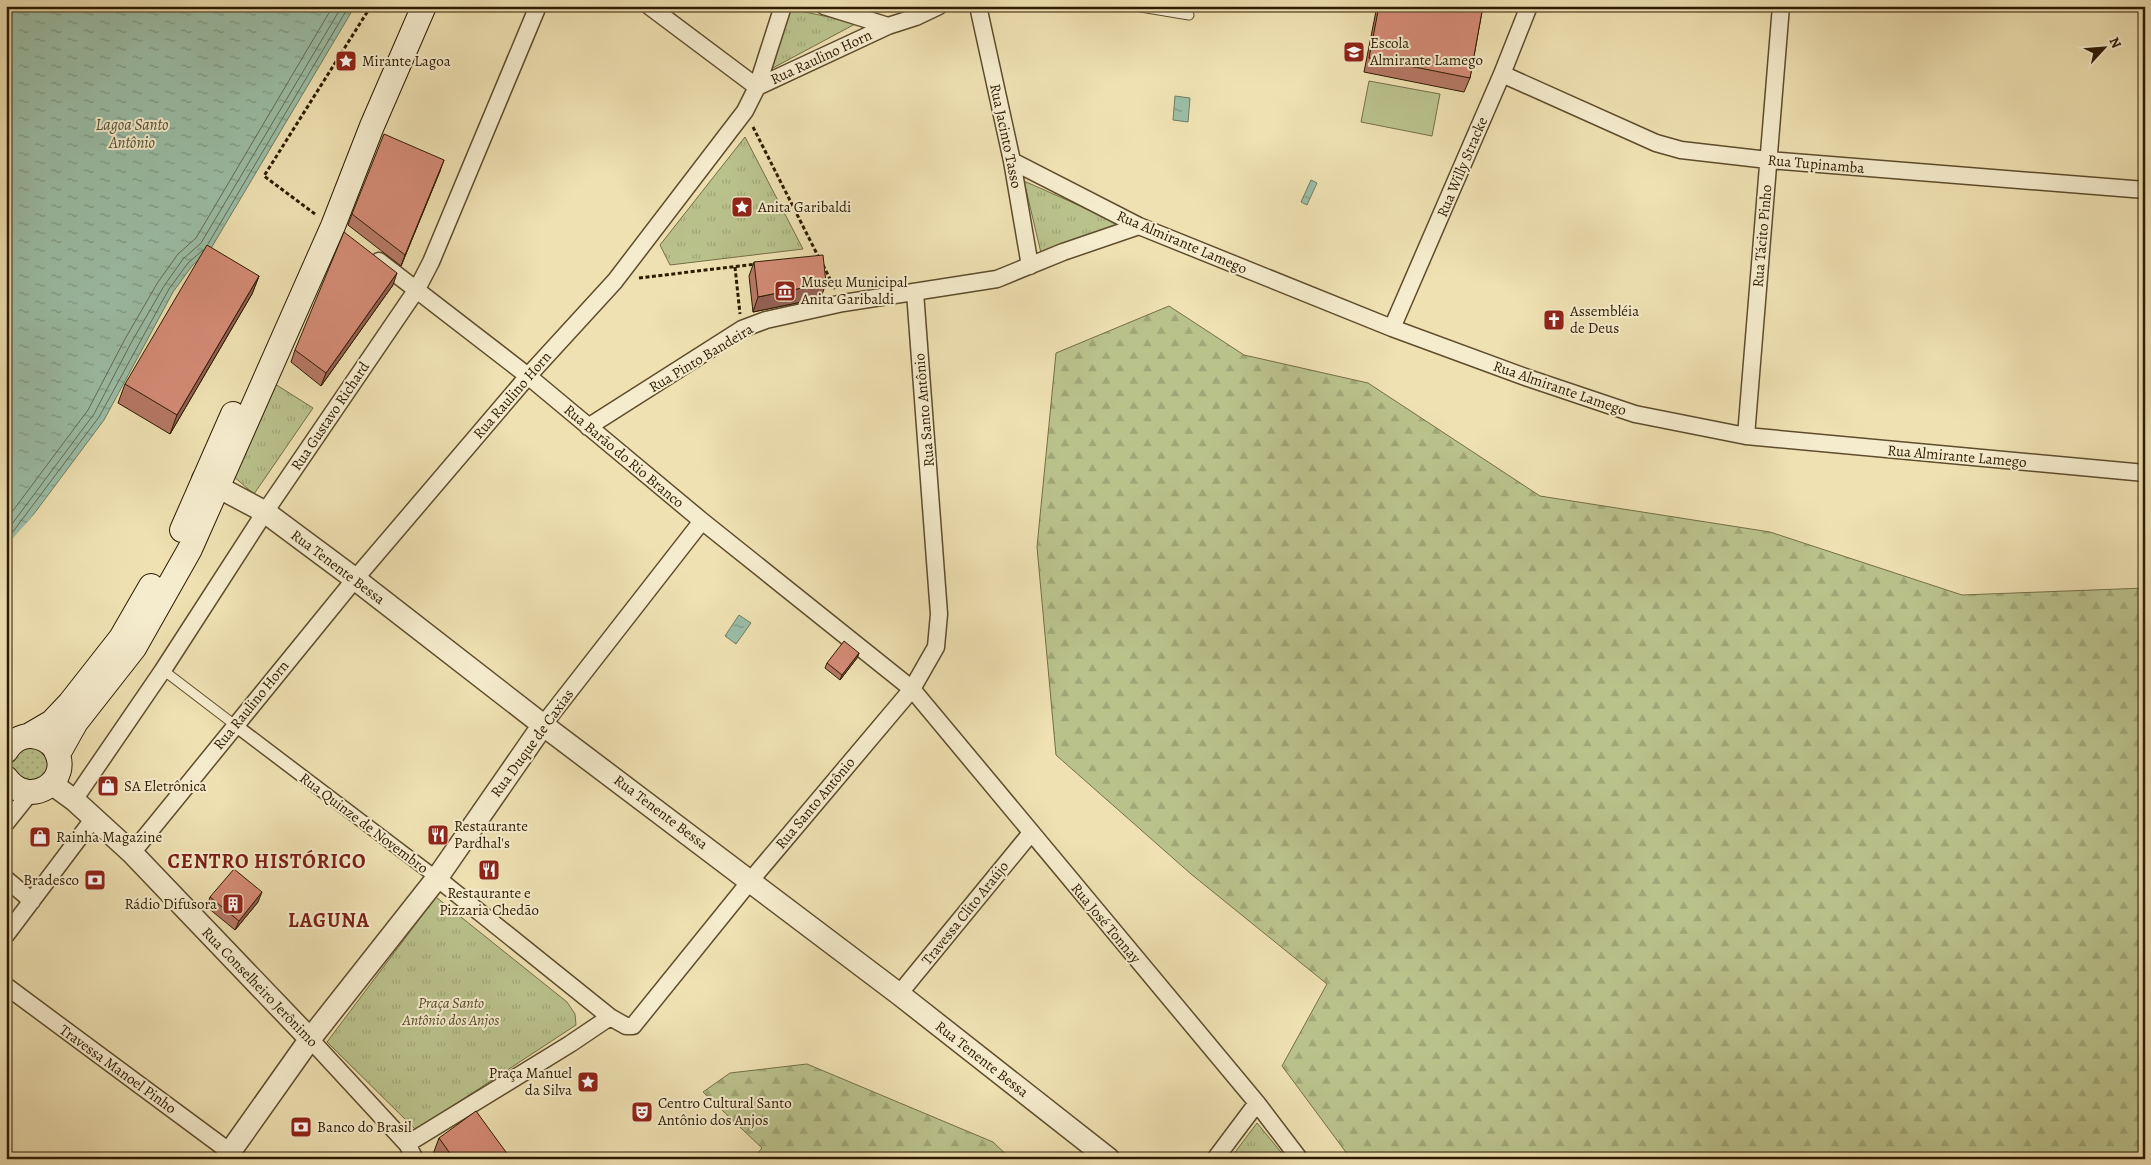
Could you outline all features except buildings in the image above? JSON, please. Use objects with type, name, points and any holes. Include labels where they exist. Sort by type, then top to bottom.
[{"type":"main road","points":[[58,754],[76,722],[134,648],[190,549],[211,484],[260,374],[334,227],[408,6]]},
{"type":"main road","points":[[381,90],[424,6]]},
{"type":"main road","points":[[6,751],[18,739],[28,736],[52,722],[70,703],[121,638],[211,484]]},
{"type":"main road","points":[[16,789],[42,791],[52,784],[60,765],[58,754],[53,746],[46,740],[28,736]]},
{"type":"street","name":"Rua Gustavo Richard","points":[[74,800],[163,670],[265,512],[417,289],[431,262],[538,6]]},
{"type":"street","points":[[649,6],[757,87],[782,6]]},
{"type":"street","points":[[824,6],[888,26]]},
{"type":"street","name":"Rua Raulino Horn","points":[[132,853],[355,579],[528,376],[615,281],[744,111],[757,87],[888,26],[916,17],[939,6]]},
{"type":"street","name":"Rua Jacinto Tasso","points":[[978,6],[1012,161],[1030,266]]},
{"type":"street","name":"Rua Willy Stracke","points":[[1392,328],[1502,74],[1529,6]]},
{"type":"street","name":"Rua Tácito Pinho","points":[[1746,436],[1781,6]]},
{"type":"street","name":"Rua Tupinamba","points":[[1502,74],[1656,143],[1681,150],[1768,160],[2145,190]]},
{"type":"street","name":"Rua Almirante Lamego","points":[[1012,161],[1139,226],[1392,328],[1528,378],[1635,414],[1746,436],[2145,473]]},
{"type":"street","name":"Rua Pinto Bandeira","points":[[588,427],[742,329],[766,320],[843,303],[997,279],[1063,252],[1139,226]]},
{"type":"street","name":"Rua Barão do Rio Branco","points":[[364,249],[528,376],[702,521],[912,689]]},
{"type":"street","name":"Rua Santo Antônio","points":[[610,1017],[626,1026],[633,1026],[639,1022],[751,880],[912,689],[936,647],[939,614],[915,292]]},
{"type":"street","name":"Rua Tenente Bessa","points":[[211,484],[265,512],[355,579],[543,725],[751,880],[1109,1159]]},
{"type":"street","name":"Rua Duque de Caxias","points":[[228,1155],[310,1038],[437,878],[543,725],[702,521]]},
{"type":"street","name":"Rua José Tonnay","points":[[912,689],[1257,1103],[1298,1156],[1297,1159]]},
{"type":"street","name":"Rua Quinze de Novembro","points":[[235,725],[437,878],[610,1017]]},
{"type":"street","name":"Rua Conselheiro Jerônimo","points":[[52,784],[74,800],[132,853],[310,1038],[407,1144],[416,1159]]},
{"type":"street","points":[[6,824],[16,789]]},
{"type":"street","points":[[6,935],[94,818]]},
{"type":"street","name":"Travessa Clito Araújo","points":[[899,994],[1031,833]]},
{"type":"street","points":[[6,879],[32,902]]},
{"type":"street","name":"Travessa Manoel Pinho","points":[[6,986],[228,1155]]},
{"type":"street","points":[[407,1144],[570,1044],[610,1017]]},
{"type":"street","points":[[1215,1159],[1257,1103]]},
{"type":"lane","points":[[1135,6],[1189,15]]},
{"type":"lane","name":"Rua Quinze de Novembro","points":[[163,670],[235,725]]},
{"type":"path","points":[[334,227],[264,176],[371,6]]},
{"type":"path","points":[[744,111],[843,303]]},
{"type":"path","points":[[810,258],[819,257]]},
{"type":"path","points":[[615,281],[763,264]]},
{"type":"path","points":[[734,267],[742,329]]},
{"type":"green space","points":[[786,8],[857,23],[771,69]]},
{"type":"green space","points":[[1369,81],[1440,94],[1432,136],[1361,122]]},
{"type":"green space","points":[[745,137],[803,249],[670,265],[660,245]]},
{"type":"green space","points":[[1024,181],[1121,224],[1117,228],[1074,239],[1041,253]]},
{"type":"green space","points":[[1169,306],[1244,355],[1368,383],[1540,496],[1770,532],[1962,595],[2145,588],[2145,1159],[1351,1159],[1282,1066],[1327,984],[1191,874],[1056,755],[1037,547],[1056,353]]},
{"type":"green space","points":[[275,384],[313,408],[254,494],[233,476]]},
{"type":"green space","points":[[36,740],[54,770],[29,785],[14,773],[10,761],[11,755]]},
{"type":"green space","name":"Praça Santo Antônio dos Anjos","points":[[436,897],[567,1002],[575,1014],[576,1025],[416,1130],[327,1042]]},
{"type":"green space","points":[[807,1064],[993,1142],[1011,1159],[753,1159],[762,1148],[703,1092],[730,1073]]},
{"type":"green space","points":[[1257,1123],[1285,1157],[1284,1159],[1230,1159]]},
{"type":"water","name":"Lagoa Santo Antônio","points":[[6,6],[355,6],[210,250],[192,266],[173,292],[104,420],[13,542],[6,548]]},
{"type":"water","points":[[1175,96],[1190,98],[1188,122],[1173,120]]},
{"type":"water","points":[[1311,180],[1317,183],[1307,205],[1301,202]]},
{"type":"water","points":[[739,615],[751,623],[736,644],[725,636]]},
{"type":"pier","points":[[46,501],[15,544],[6,551],[6,546]]},
{"type":"place","name":"Escola Almirante Lamego","points":[[1354,52]]},
{"type":"place","name":"Mirante Lagoa","points":[[346,61]]},
{"type":"place","name":"Anita Garibaldi","points":[[742,207]]},
{"type":"place","name":"Museu Municipal Anita Garibaldi","points":[[785,291]]},
{"type":"place","name":"Assembléia de Deus","points":[[1554,320]]},
{"type":"place","name":"SA Eletrônica","points":[[108,786]]},
{"type":"place","name":"Restaurante Pardhal's","points":[[438,835]]},
{"type":"place","name":"Rainha Magazine","points":[[40,837]]},
{"type":"place","name":"Restaurante e Pizzaria Chedão","points":[[489,870]]},
{"type":"place","name":"Bradesco","points":[[95,880]]},
{"type":"place","name":"Rádio Difusora","points":[[233,904]]},
{"type":"place","name":"Praça Manuel da Silva","points":[[588,1082]]},
{"type":"place","name":"Centro Cultural Santo Antônio dos Anjos","points":[[642,1112]]},
{"type":"place","name":"Banco do Brasil","points":[[301,1127]]},
{"type":"district","name":"CENTRO HISTÓRICO","points":[[267,861]]},
{"type":"district","name":"LAGUNA","points":[[329,920]]}]
